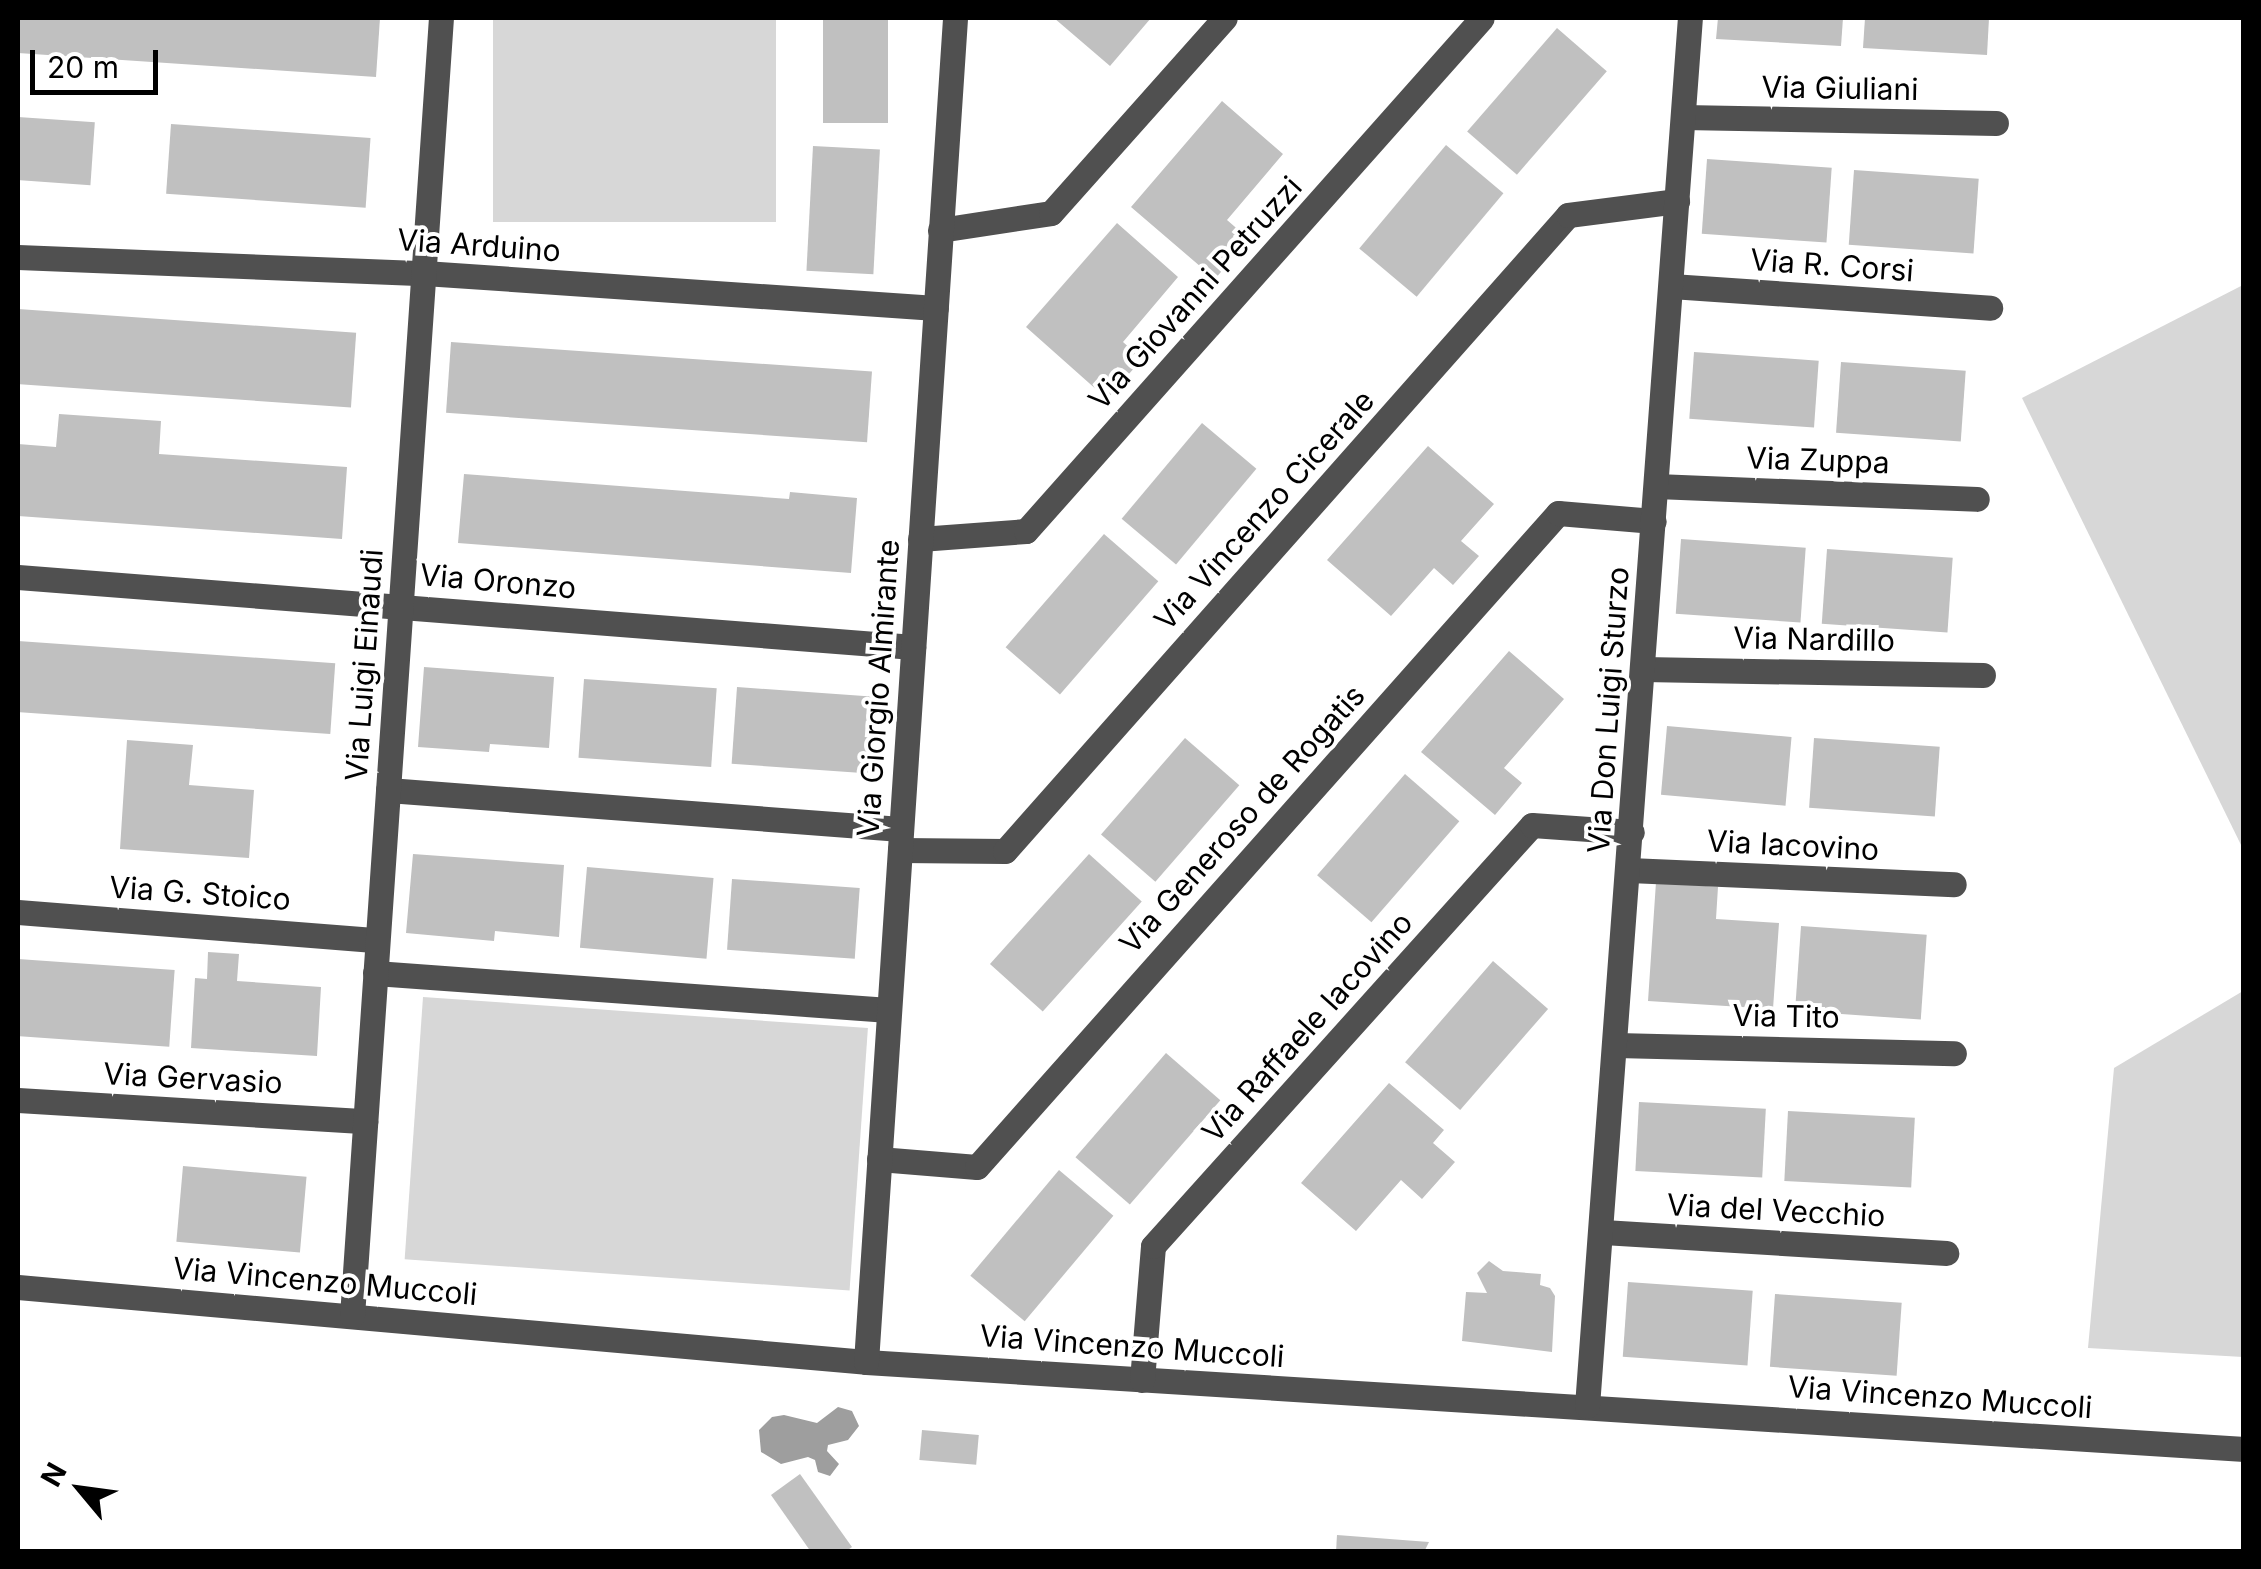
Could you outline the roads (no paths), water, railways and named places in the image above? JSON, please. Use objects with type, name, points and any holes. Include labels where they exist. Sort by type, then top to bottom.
[{"type":"street","name":"Via Luigi Einaudi","points":[[352,1316],[441,18]]},
{"type":"street","name":"Via Giorgio Almirante","points":[[866,1362],[954,18]]},
{"type":"street","points":[[940,230],[1051,214],[1224,18]]},
{"type":"street","name":"Via Giovanni Petruzzi","points":[[920,540],[1026,531],[1482,18]]},
{"type":"street","name":"Via Don Luigi Sturzo","points":[[1586,1406],[1603,1232],[1690,18]]},
{"type":"street","name":"Via Giuliani","points":[[1683,116],[1996,124]]},
{"type":"street","name":"Via Vincenzo Cicerale","points":[[388,790],[1005,851],[1568,215],[1677,202]]},
{"type":"street","name":"Via Arduino","points":[[18,258],[424,273],[936,308]]},
{"type":"street","name":"Via R. Corsi","points":[[1671,286],[1990,308]]},
{"type":"street","name":"Via Zuppa","points":[[1656,486],[1977,499]]},
{"type":"street","name":"Via Generoso de Rogatis","points":[[879,1159],[976,1166],[1558,514],[1654,521]]},
{"type":"street","name":"Via Oronzo","points":[[18,576],[913,647]]},
{"type":"street","name":"Via Nardillo","points":[[1643,669],[1983,675]]},
{"type":"street","name":"Via Raffaele Iacovino","points":[[1142,1380],[1153,1246],[1532,825],[1632,832]]},
{"type":"street","name":"Via Iacovino","points":[[1629,870],[1954,884]]},
{"type":"street","name":"Via G. Stoico","points":[[18,912],[377,940]]},
{"type":"street","points":[[375,974],[889,1010]]},
{"type":"street","name":"Via Tito","points":[[1616,1045],[1954,1052]]},
{"type":"street","name":"Via Gervasio","points":[[18,1100],[365,1120]]},
{"type":"street","name":"Via del Vecchio","points":[[1603,1232],[1946,1253]]},
{"type":"street","name":"Via Vincenzo Muccoli","points":[[18,1287],[866,1362],[2244,1449]]}]
